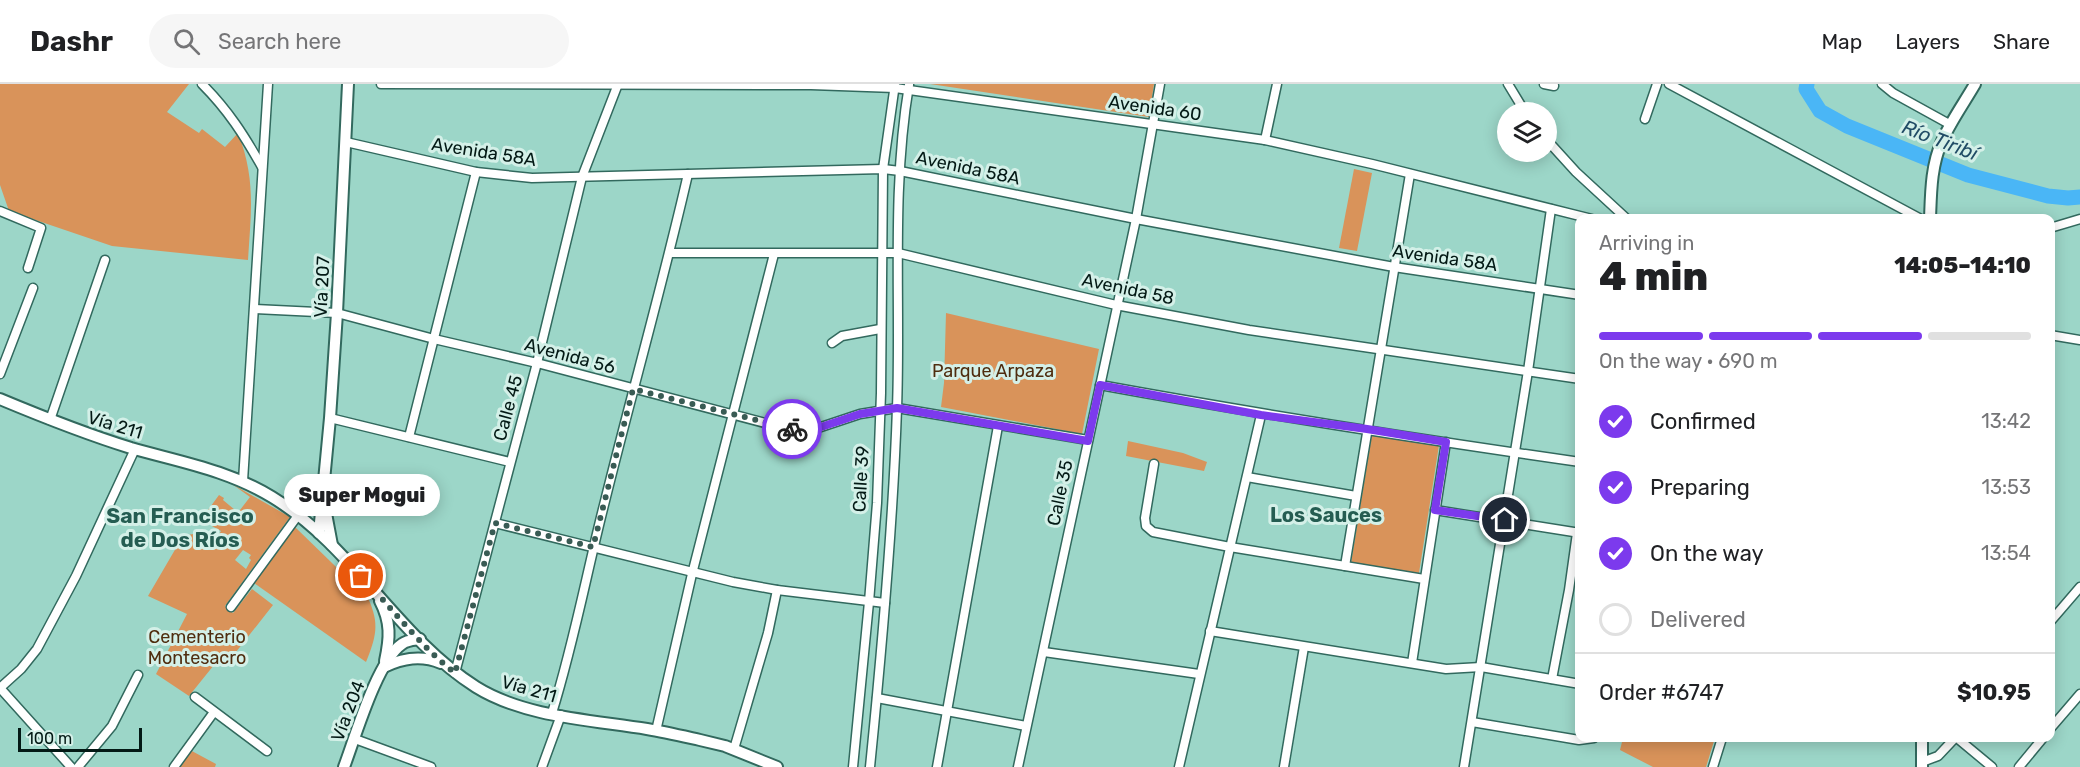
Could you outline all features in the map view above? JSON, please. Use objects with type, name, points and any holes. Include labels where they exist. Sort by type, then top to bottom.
[{"type":"main road","name":"Vía 207","points":[[319,533],[337,313],[348,84]]},
{"type":"main road","points":[[1930,214],[1933,171],[1943,139],[1975,84]]},
{"type":"main road","name":"Vía 211","points":[[0,399],[50,420],[135,449],[218,471],[243,481],[299,514],[444,664],[478,688],[508,702],[557,714],[656,730],[734,749],[777,767]]},
{"type":"main road","name":"Vía 207","points":[[323,491],[332,546]]},
{"type":"main road","points":[[372,587],[386,612],[390,628],[384,668]]},
{"type":"main road","name":"Vía 204","points":[[344,767],[367,704],[395,649],[403,643],[420,639]]},
{"type":"main road","name":"Vía 204","points":[[384,668],[400,660],[418,658],[444,664]]},
{"type":"main road","points":[[1922,742],[1922,764]]},
{"type":"street","points":[[202,84],[225,108],[262,167]]},
{"type":"street","points":[[243,481],[268,84]]},
{"type":"street","name":"Avenida 60","points":[[381,84],[909,87],[1265,140],[1575,215]]},
{"type":"street","name":"Calle 35","points":[[1018,767],[1136,219],[1160,84]]},
{"type":"street","points":[[1265,140],[1277,84]]},
{"type":"street","points":[[1544,84],[1554,86]]},
{"type":"street","points":[[1645,119],[1657,84]]},
{"type":"street","points":[[1669,84],[1912,214]]},
{"type":"street","points":[[1882,84],[1893,93],[1951,125]]},
{"type":"street","name":"Calle 45","points":[[455,673],[537,363],[582,177],[617,85]]},
{"type":"street","points":[[1510,85],[1519,102]]},
{"type":"street","name":"Calle 39","points":[[853,767],[870,602],[877,503],[883,169],[895,86]]},
{"type":"street","name":"Calle 39","points":[[870,767],[885,603],[897,408],[900,171],[909,87]]},
{"type":"street","name":"Avenida 58A","points":[[346,142],[477,172],[532,178],[883,169],[900,171],[1136,219],[1394,267],[1575,294]]},
{"type":"street","points":[[1557,150],[1576,172],[1622,214]]},
{"type":"street","points":[[409,437],[477,172]]},
{"type":"street","points":[[542,767],[557,714],[593,547],[670,254],[688,174]]},
{"type":"street","points":[[1345,566],[1410,174]]},
{"type":"street","points":[[1464,767],[1505,520],[1551,209]]},
{"type":"street","points":[[0,212],[41,228],[28,268]]},
{"type":"street","points":[[2055,226],[2080,219]]},
{"type":"street","name":"Avenida 58","points":[[670,254],[898,253],[1116,305],[1249,330],[1575,378]]},
{"type":"street","points":[[656,730],[692,574],[774,254]]},
{"type":"street","points":[[50,420],[105,260]]},
{"type":"street","points":[[0,374],[33,288]]},
{"type":"street","name":"Avenida 56","points":[[255,309],[337,313],[788,429],[812,430],[860,414],[897,408],[1088,441]]},
{"type":"street","points":[[832,343],[842,336],[880,329]]},
{"type":"street","points":[[2055,336],[2080,340]]},
{"type":"street","points":[[1100,385],[1261,415],[1575,461]]},
{"type":"street","points":[[1179,767],[1261,415]]},
{"type":"street","points":[[330,418],[510,462]]},
{"type":"street","points":[[937,767],[998,426]]},
{"type":"street","points":[[1412,663],[1446,442]]},
{"type":"street","points":[[67,765],[0,688],[21,669],[37,649],[76,576],[135,449]]},
{"type":"street","points":[[1154,464],[1145,518],[1146,526],[1153,532],[1424,579]]},
{"type":"street","points":[[1247,477],[1356,496]]},
{"type":"street","points":[[1435,510],[1575,532]]},
{"type":"street","points":[[231,607],[299,514]]},
{"type":"street","points":[[495,523],[692,574],[777,590],[885,603]]},
{"type":"street","points":[[1552,679],[1575,552]]},
{"type":"street","points":[[2055,616],[2080,586]]},
{"type":"street","points":[[734,749],[768,633],[777,590]]},
{"type":"street","points":[[1210,631],[1446,669],[1481,667],[1575,683]]},
{"type":"street","points":[[1284,767],[1304,647]]},
{"type":"street","points":[[1044,652],[1199,674]]},
{"type":"street","points":[[78,767],[112,726],[138,675]]},
{"type":"street","points":[[2055,723],[2080,694]]},
{"type":"street","points":[[195,697],[267,751]]},
{"type":"street","points":[[877,698],[1026,726]]},
{"type":"street","points":[[174,767],[214,712]]},
{"type":"street","points":[[1472,722],[1575,739]]},
{"type":"street","points":[[355,739],[431,767]]},
{"type":"street","points":[[1713,767],[1721,742]]},
{"type":"street","points":[[1922,764],[1938,756],[1952,742]]},
{"type":"street","points":[[1961,742],[1992,767]]},
{"type":"street","points":[[2019,767],[2040,742]]},
{"type":"green space","points":[[0,84],[189,84],[167,112],[199,133],[202,129],[225,147],[238,133],[244,150],[251,196],[248,260],[112,246],[9,211],[0,185]]},
{"type":"green space","points":[[930,84],[1154,84],[1149,117]]},
{"type":"green space","points":[[1354,169],[1372,173],[1357,251],[1339,248]]},
{"type":"green space","name":"Parque Arpaza","points":[[946,313],[1099,349],[1082,434],[941,407]]},
{"type":"green space","points":[[1372,434],[1439,445],[1419,573],[1351,563]]},
{"type":"green space","points":[[1128,441],[1183,453],[1207,462],[1204,471],[1126,456]]},
{"type":"green space","name":"Cementerio Montesacro","points":[[232,484],[290,517],[225,606],[233,613],[252,589],[273,605],[225,666],[214,665],[189,696],[156,674],[187,614],[148,596],[183,536],[193,534],[195,531],[219,549],[221,542],[216,539],[221,531],[212,526],[214,522],[210,519],[213,515],[208,510],[219,495],[235,510],[240,510],[250,497]],"holes":[[[243,550],[251,555],[246,569],[235,560]]]},
{"type":"green space","points":[[295,527],[368,598],[374,615],[375,630],[366,662],[254,583]]},
{"type":"green space","points":[[1622,742],[1714,742],[1706,767],[1653,767],[1620,750]]},
{"type":"green space","points":[[190,750],[216,764],[215,767],[178,767]]},
{"type":"waterway","name":"Río Tiribí","points":[[1807,84],[1806,89],[1820,111],[1847,126],[1968,175],[2048,196],[2080,197]]},
{"type":"way so far","points":[[361,576],[455,673],[495,523],[593,547],[633,389],[792,429]]},
{"type":"place","name":"Super Mogui","points":[[361,576]]},
{"type":"district","name":"Los Sauces","points":[[1326,515]]},
{"type":"district","name":"San Francisco de Dos Ríos","points":[[180,528]]},
{"type":"route","points":[[792,429],[812,430],[860,414],[897,408],[1088,441],[1100,385],[1261,415],[1446,442],[1435,510],[1505,520]]}]
